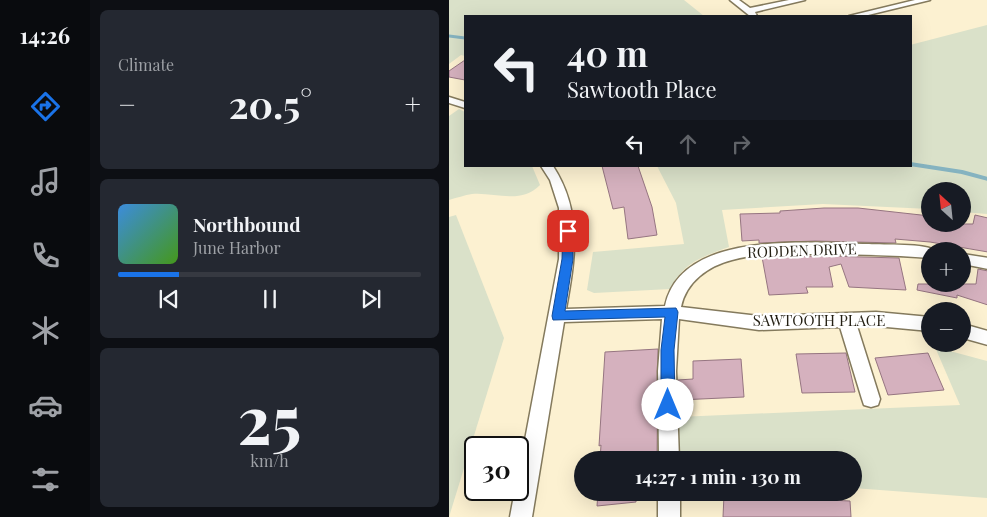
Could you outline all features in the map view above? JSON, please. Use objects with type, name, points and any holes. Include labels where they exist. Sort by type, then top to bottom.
[{"type":"street","points":[[734,0],[754,15]]},
{"type":"street","points":[[748,11],[801,0]]},
{"type":"street","points":[[858,15],[926,0]]},
{"type":"street","points":[[449,100],[464,105]]},
{"type":"street","points":[[521,517],[567,259],[568,231],[565,208],[556,180],[548,167]]},
{"type":"street","name":"RODDEN DRIVE","points":[[669,451],[668,350],[672,312],[680,287],[698,269],[723,257],[748,251],[884,249],[921,252]]},
{"type":"street","points":[[971,261],[987,264]]},
{"type":"street","name":"SAWTOOTH PLACE","points":[[558,316],[672,312],[759,323],[876,319],[921,323]]},
{"type":"street","points":[[847,321],[871,399]]},
{"type":"street","points":[[971,333],[987,338]]},
{"type":"street","points":[[669,501],[669,517]]},
{"type":"green space","points":[[449,0],[684,0],[703,15],[464,15],[464,56],[461,55],[449,64]]},
{"type":"green space","points":[[987,25],[987,214],[971,213],[971,182],[921,182],[921,209],[823,204],[722,210],[729,247],[688,266],[681,272],[670,289],[594,293],[587,290],[593,252],[684,244],[676,203],[658,167],[912,167],[912,44]]},
{"type":"green space","points":[[459,109],[464,112],[464,167],[532,167],[540,185],[525,195],[472,194],[449,200],[449,116]]},
{"type":"green space","points":[[456,215],[504,338],[474,436],[464,436],[464,468],[449,517],[449,217]]},
{"type":"green space","points":[[937,352],[954,352],[987,361],[987,498],[862,489],[862,451],[679,451],[678,417],[960,405]]},
{"type":"building","points":[[464,61],[464,80],[449,77],[449,71]]},
{"type":"building","points":[[602,167],[638,167],[652,207],[657,235],[628,239],[624,207],[613,209]]},
{"type":"building","points":[[858,208],[921,215],[921,232],[971,232],[971,224],[973,224],[975,215],[988,218],[988,252],[971,249],[971,242],[930,242],[895,239],[896,243],[815,241],[759,243],[759,240],[742,241],[740,214],[780,213],[780,211]]},
{"type":"building","points":[[762,257],[899,258],[906,290],[849,287],[841,264],[829,267],[833,287],[806,287],[808,293],[769,295]]},
{"type":"building","points":[[978,269],[988,271],[988,305],[957,295],[957,298],[927,292],[971,292],[971,284],[976,284]]},
{"type":"building","points":[[918,284],[921,284],[921,291],[917,290]]},
{"type":"building","points":[[658,349],[657,451],[601,451],[601,445],[599,446],[605,352]]},
{"type":"building","points":[[846,353],[855,392],[802,393],[796,354]]},
{"type":"building","points":[[928,353],[944,390],[888,395],[875,358]]},
{"type":"building","points":[[741,359],[744,397],[679,400],[678,380],[693,379],[693,361]]},
{"type":"building","points":[[597,501],[636,501],[636,502],[597,506]]},
{"type":"building","points":[[724,501],[850,501],[851,517],[723,517]]},
{"type":"waterway","points":[[449,36],[464,38]]},
{"type":"waterway","points":[[912,164],[962,172],[988,179]]},
{"type":"route","points":[[568,231],[567,259],[558,316],[672,312],[668,350],[668,405]]}]
